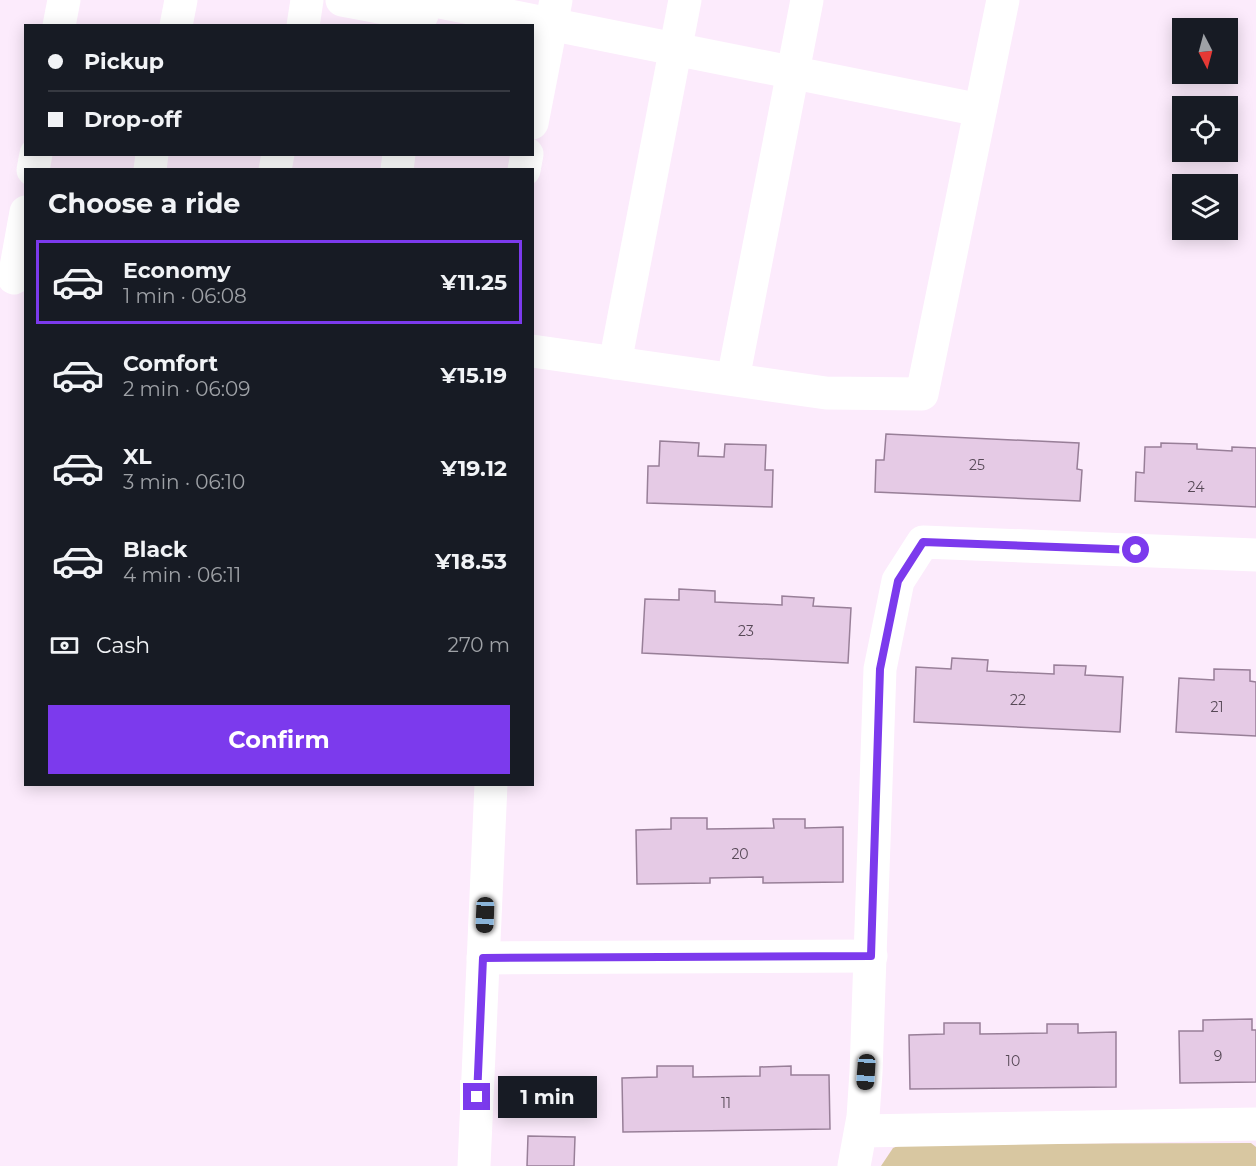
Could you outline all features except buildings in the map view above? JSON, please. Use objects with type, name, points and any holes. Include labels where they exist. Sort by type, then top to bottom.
[{"type":"street","points":[[59,24],[64,0]]},
{"type":"street","points":[[176,24],[181,0]]},
{"type":"street","points":[[303,24],[307,0]]},
{"type":"street","points":[[342,0],[424,10],[554,12],[676,49],[980,110]]},
{"type":"street","points":[[615,363],[686,0]]},
{"type":"street","points":[[733,379],[807,0]]},
{"type":"street","points":[[534,351],[826,393],[922,394],[1003,0]]},
{"type":"street","points":[[534,113],[554,12]]},
{"type":"street","points":[[13,277],[24,222]]},
{"type":"street","points":[[854,1166],[861,1131],[866,1072],[880,669],[898,581],[923,542],[1256,555]]},
{"type":"street","points":[[474,1166],[492,786]]},
{"type":"street","points":[[483,958],[871,956]]},
{"type":"street","points":[[861,1131],[1256,1124]]},
{"type":"shaded area","points":[[1251,1143],[1256,1147],[1256,1166],[881,1166],[893,1148],[903,1144]]},
{"type":"route","points":[[477,1097],[483,958],[871,956],[880,669],[884,638],[898,581],[906,565],[923,542],[945,541],[1136,550]]}]
